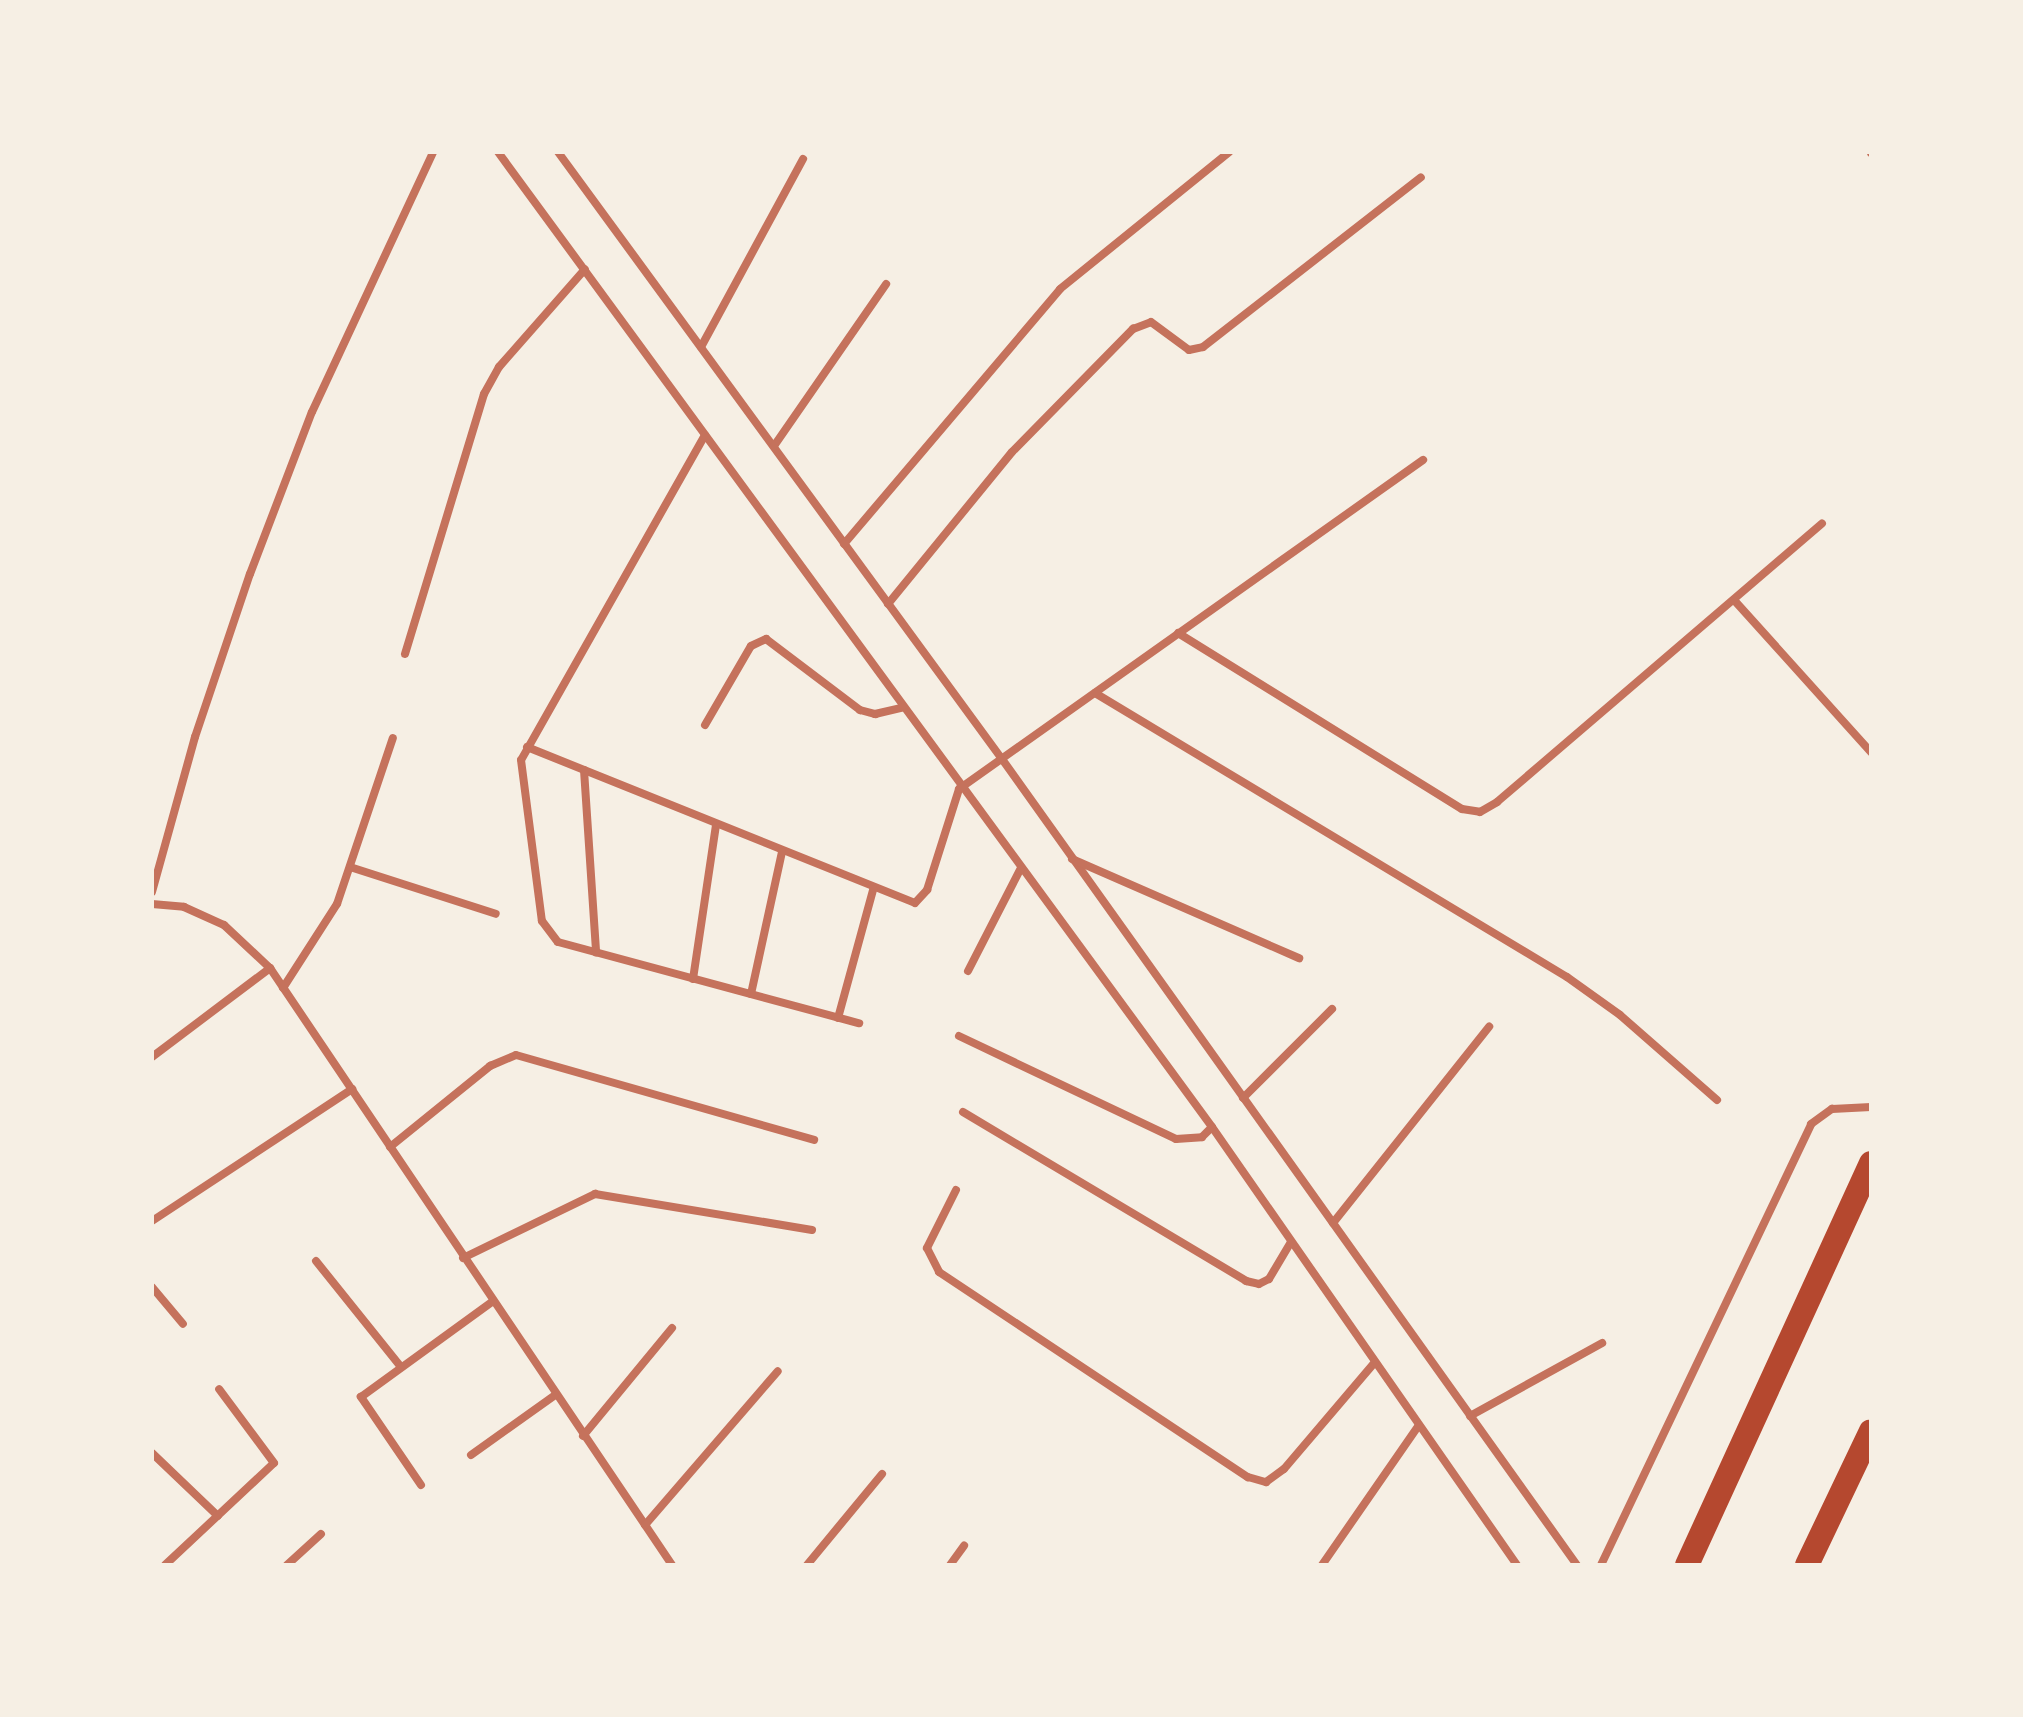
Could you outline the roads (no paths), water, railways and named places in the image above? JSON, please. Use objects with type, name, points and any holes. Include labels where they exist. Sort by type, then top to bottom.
[{"type":"highway","points":[[1687,1565],[1871,1163]]},
{"type":"highway","points":[[1807,1565],[1871,1431]]},
{"type":"street","points":[[152,892],[195,737],[256,559],[312,412],[433,152]]},
{"type":"street","points":[[498,152],[959,789],[1212,1127],[1517,1565]]},
{"type":"street","points":[[558,152],[1002,759],[1577,1565]]},
{"type":"street","points":[[844,544],[1060,289],[1229,152]]},
{"type":"street","points":[[701,347],[803,159]]},
{"type":"street","points":[[888,604],[1029,432],[1133,329],[1151,322],[1182,346],[1203,347],[1421,177]]},
{"type":"street","points":[[405,654],[484,394],[506,358],[585,269]]},
{"type":"street","points":[[774,446],[886,284]]},
{"type":"street","points":[[705,435],[527,747],[520,775],[542,921],[558,942],[859,1023]]},
{"type":"street","points":[[527,747],[907,904],[924,898],[959,789],[1423,460]]},
{"type":"street","points":[[1178,633],[1462,809],[1480,812],[1497,802],[1822,523]]},
{"type":"street","points":[[1734,600],[1871,752]]},
{"type":"street","points":[[705,725],[751,646],[766,639],[860,710],[875,714],[901,708]]},
{"type":"street","points":[[1095,693],[1567,977],[1620,1015],[1717,1100]]},
{"type":"street","points":[[283,988],[318,938],[350,867],[393,738]]},
{"type":"street","points":[[584,770],[596,953]]},
{"type":"street","points":[[693,979],[716,825]]},
{"type":"street","points":[[751,994],[782,852]]},
{"type":"street","points":[[1072,858],[1299,958]]},
{"type":"street","points":[[350,867],[496,914]]},
{"type":"street","points":[[968,971],[1020,870]]},
{"type":"street","points":[[838,1018],[873,890]]},
{"type":"street","points":[[152,904],[184,907],[224,925],[270,968],[672,1565]]},
{"type":"street","points":[[152,1057],[270,968]]},
{"type":"street","points":[[1243,1098],[1332,1009]]},
{"type":"street","points":[[1333,1223],[1489,1027]]},
{"type":"street","points":[[959,1036],[1176,1139],[1202,1137],[1212,1127]]},
{"type":"street","points":[[390,1147],[490,1066],[516,1055],[814,1140]]},
{"type":"street","points":[[152,1221],[352,1089]]},
{"type":"street","points":[[1601,1565],[1811,1124],[1832,1109],[1871,1107]]},
{"type":"street","points":[[963,1112],[1246,1281],[1259,1284],[1269,1279],[1291,1242]]},
{"type":"street","points":[[956,1190],[927,1248],[939,1272],[1248,1477],[1266,1482],[1284,1469],[1375,1362]]},
{"type":"street","points":[[463,1258],[595,1194],[812,1230]]},
{"type":"street","points":[[316,1261],[400,1366]]},
{"type":"street","points":[[152,1287],[183,1324]]},
{"type":"street","points":[[152,1302],[159,1295]]},
{"type":"street","points":[[421,1485],[361,1397],[493,1301]]},
{"type":"street","points":[[583,1436],[672,1328]]},
{"type":"street","points":[[1470,1416],[1602,1343]]},
{"type":"street","points":[[645,1525],[778,1371]]},
{"type":"street","points":[[165,1565],[274,1463],[219,1389]]},
{"type":"street","points":[[471,1455],[555,1395]]},
{"type":"street","points":[[1322,1565],[1419,1425]]},
{"type":"street","points":[[152,1453],[218,1516]]},
{"type":"street","points":[[807,1565],[882,1474]]},
{"type":"street","points":[[287,1565],[321,1534]]},
{"type":"street","points":[[950,1565],[964,1546]]}]
